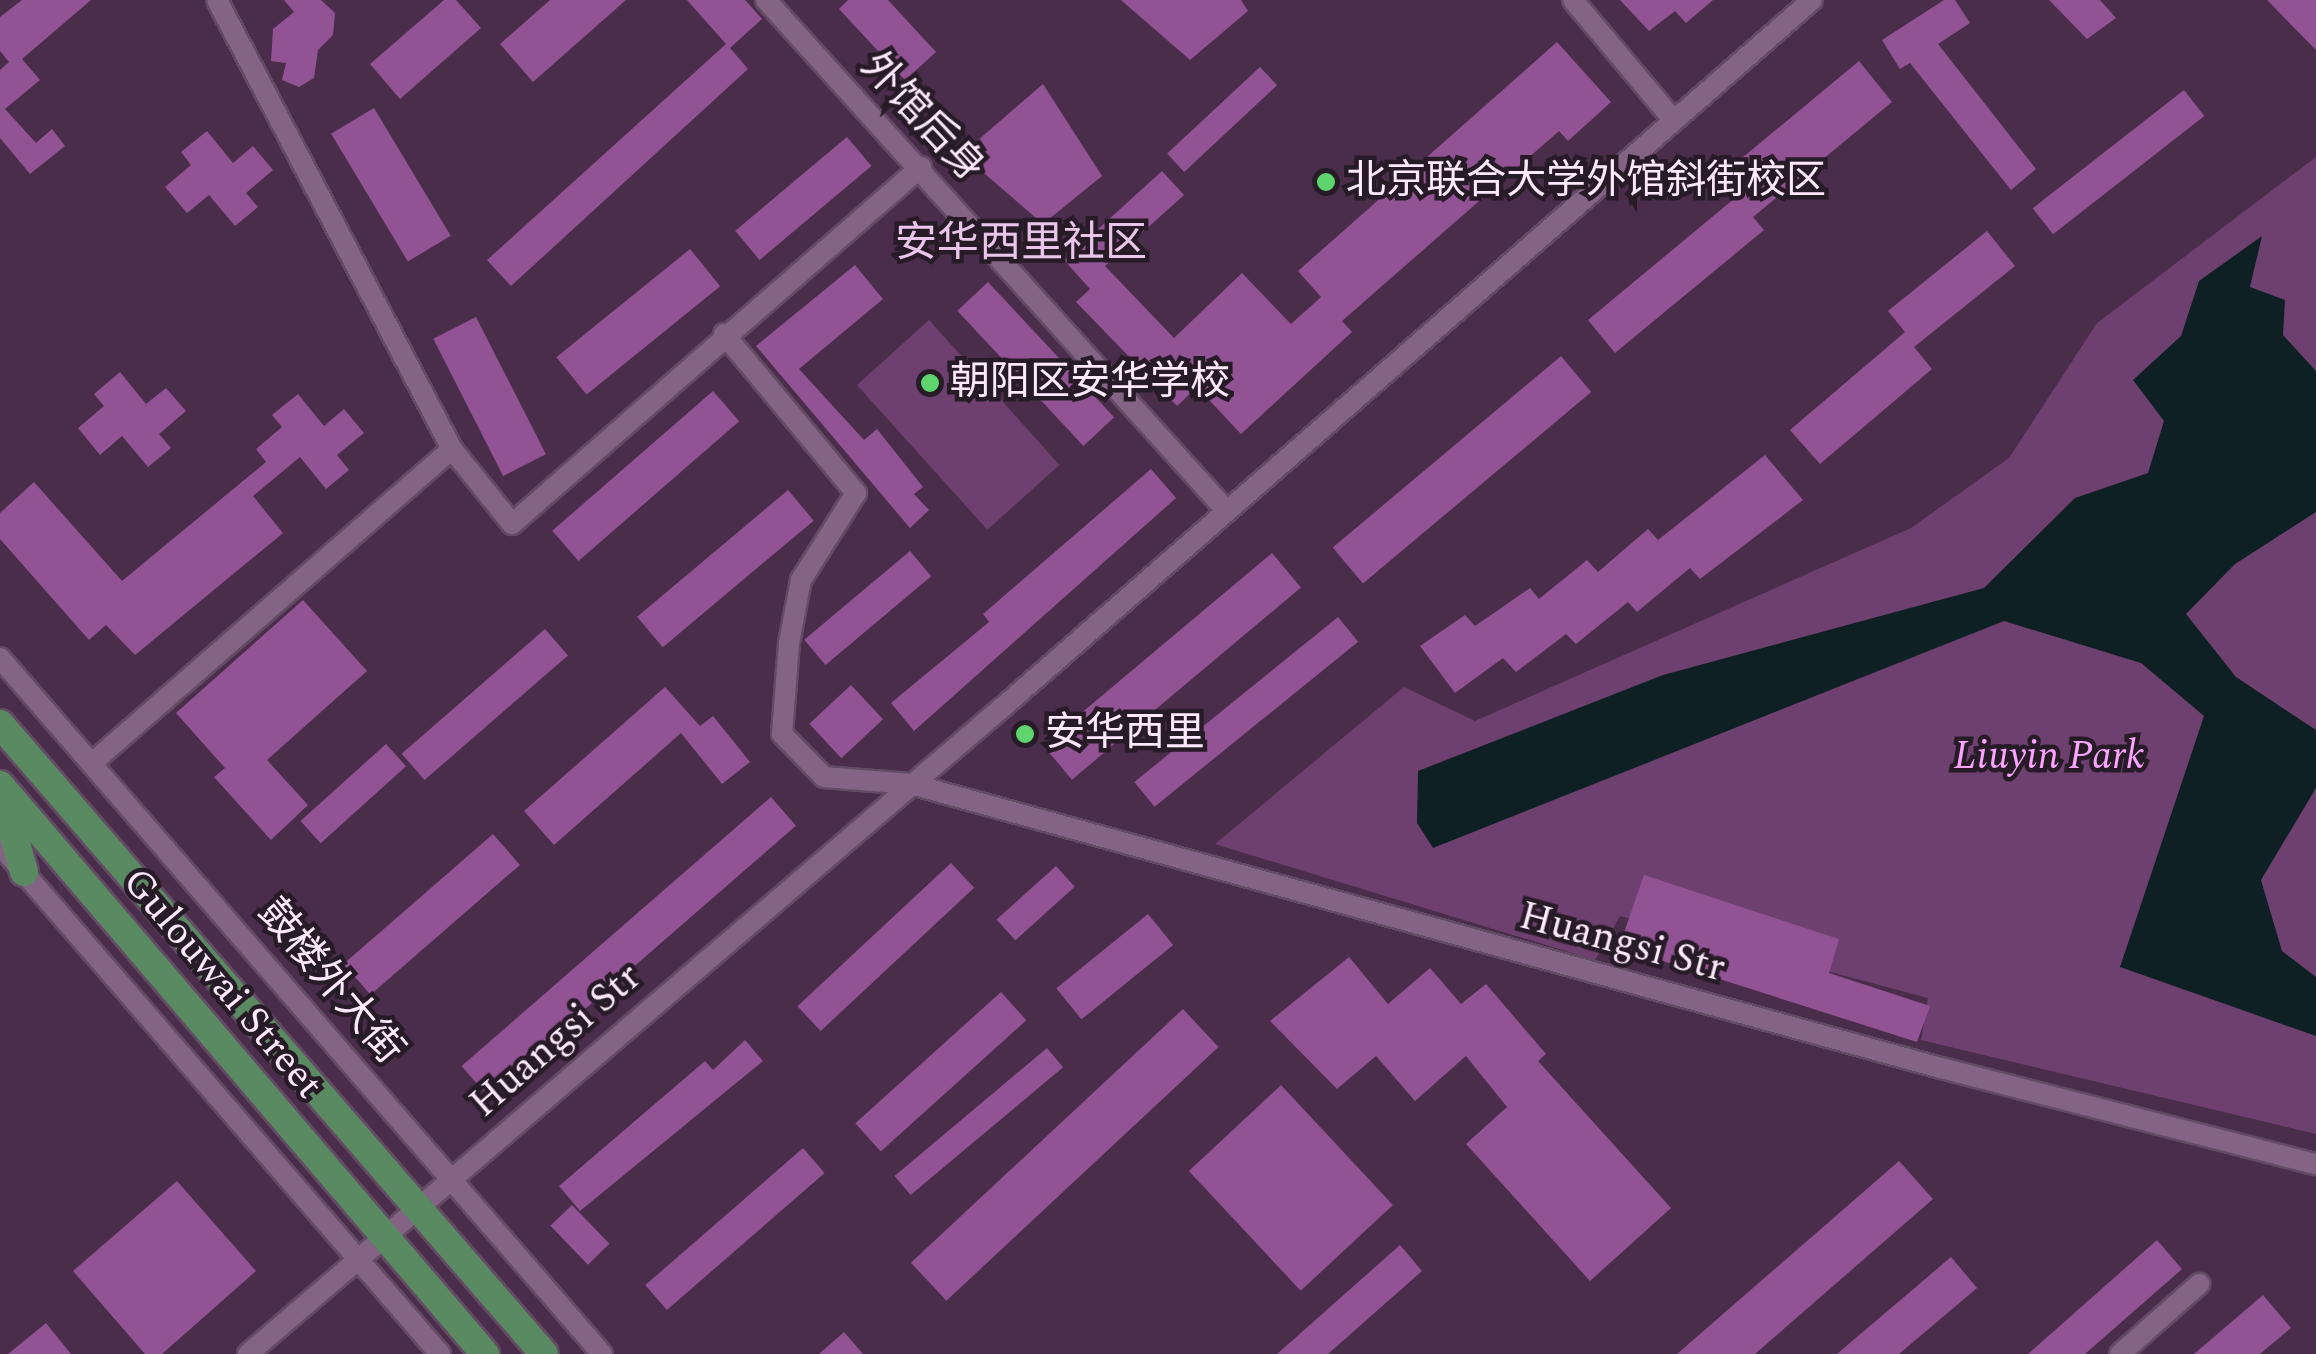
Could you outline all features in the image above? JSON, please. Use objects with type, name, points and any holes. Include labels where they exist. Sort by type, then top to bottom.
[{"type":"main road","name":"鼓楼外大街","points":[[0,724],[544,1354]]},
{"type":"main road","points":[[0,786],[24,872]]},
{"type":"main road","name":"Gulouwai Street","points":[[0,786],[485,1354]]},
{"type":"street","points":[[217,0],[452,449],[512,524],[724,334],[921,167]]},
{"type":"street","name":"外馆后身","points":[[766,0],[921,167],[1225,509]]},
{"type":"street","points":[[1572,0],[1671,117]]},
{"type":"street","name":"Huangsi Str","points":[[248,1354],[355,1258],[911,784],[1671,117],[1812,0]]},
{"type":"street","name":"Huangsi Str","points":[[724,334],[856,493],[801,580],[782,734],[824,777],[911,784],[1942,1068],[2316,1164]]},
{"type":"street","points":[[92,763],[452,449]]},
{"type":"street","name":"鼓楼外大街","points":[[0,658],[446,1182],[602,1354]]},
{"type":"street","points":[[0,845],[440,1354]]},
{"type":"street","points":[[2120,1354],[2199,1284]]},
{"type":"green space","name":"Liuyin Park","points":[[2316,157],[2316,1134],[1921,1040],[1928,998],[1620,916],[1595,960],[1215,844],[1404,687],[1475,721],[1911,528],[2009,458],[2097,323]]},
{"type":"green space","points":[[929,320],[1059,465],[987,530],[857,385]]},
{"type":"shaded area","points":[[2262,236],[2250,287],[2285,300],[2283,335],[2316,371],[2316,512],[2235,564],[2186,614],[2236,677],[2316,730],[2316,788],[2261,880],[2282,951],[2316,977],[2316,1036],[2120,967],[2204,716],[2141,663],[2004,621],[1433,848],[1417,823],[1418,771],[1663,675],[1984,588],[2075,498],[2148,473],[2164,421],[2133,380],[2181,336],[2199,281]]},
{"type":"building","points":[[22,0],[91,0],[22,59],[40,80],[5,109],[36,143],[52,129],[65,146],[30,174],[0,138],[0,70],[9,62],[0,51],[0,17]]},
{"type":"building","points":[[284,0],[321,0],[335,13],[333,35],[318,50],[314,78],[299,87],[282,80],[286,63],[271,61],[273,29],[294,12]]},
{"type":"building","points":[[444,0],[456,0],[481,28],[400,99],[370,64]]},
{"type":"building","points":[[550,0],[626,0],[533,82],[500,44]]},
{"type":"building","points":[[687,0],[745,0],[762,19],[730,48],[748,69],[511,286],[487,260],[726,44]]},
{"type":"building","points":[[848,0],[888,0],[936,52],[905,80],[839,9]]},
{"type":"building","points":[[1121,0],[1241,0],[1248,11],[1190,60]]},
{"type":"building","points":[[1620,0],[1713,0],[1686,23],[1675,11],[1649,31]]},
{"type":"building","points":[[1944,0],[1955,0],[1970,23],[1938,44],[2036,169],[2011,190],[1910,63],[1900,69],[1882,40]]},
{"type":"building","points":[[2049,0],[2100,0],[2116,18],[2087,39]]},
{"type":"building","points":[[2267,0],[2316,0],[2316,50]]},
{"type":"building","points":[[1557,42],[1611,102],[1568,141],[1559,131],[1342,321],[1352,332],[1241,434],[1197,387],[1177,406],[1076,302],[1090,289],[1064,260],[1162,171],[1184,195],[1105,266],[1174,338],[1242,273],[1291,324],[1321,297],[1298,271]]},
{"type":"building","points":[[1859,61],[1892,102],[1753,217],[1764,230],[1615,353],[1588,320],[1759,178],[1742,158]]},
{"type":"building","points":[[1260,67],[1277,85],[1184,172],[1167,154]]},
{"type":"building","points":[[1043,84],[1102,176],[1043,224],[962,154]]},
{"type":"building","points":[[2184,90],[2204,116],[2053,234],[2033,208]]},
{"type":"building","points":[[374,108],[451,236],[408,261],[331,134]]},
{"type":"building","points":[[207,131],[233,163],[253,146],[273,170],[246,193],[258,207],[235,226],[209,195],[187,213],[165,187],[191,165],[181,152]]},
{"type":"building","points":[[847,137],[871,166],[760,260],[735,231]]},
{"type":"building","points":[[1987,231],[2015,266],[1914,347],[1932,369],[1820,464],[1790,430],[1905,332],[1888,311]]},
{"type":"building","points":[[690,249],[720,286],[587,395],[556,357]]},
{"type":"building","points":[[855,265],[883,299],[799,369],[864,440],[877,429],[923,487],[914,494],[929,510],[910,528],[756,346]]},
{"type":"building","points":[[988,282],[1114,417],[1083,446],[957,311]]},
{"type":"building","points":[[476,317],[546,454],[503,476],[433,339]]},
{"type":"building","points":[[1561,356],[1591,392],[1363,584],[1333,548]]},
{"type":"building","points":[[120,372],[146,404],[166,388],[186,411],[159,434],[171,448],[148,467],[122,436],[100,455],[78,428],[104,406],[94,394]]},
{"type":"building","points":[[713,391],[739,421],[578,561],[552,531]]},
{"type":"building","points":[[298,394],[324,426],[344,409],[364,433],[337,455],[349,470],[326,489],[300,457],[253,496],[283,533],[135,655],[106,625],[89,640],[0,539],[0,513],[34,482],[122,581],[266,462],[256,449],[282,427],[272,415]]},
{"type":"building","points":[[1765,455],[1803,500],[1700,579],[1690,568],[1637,612],[1628,602],[1576,644],[1566,634],[1516,672],[1503,658],[1455,693],[1420,646],[1465,615],[1475,626],[1530,588],[1539,599],[1587,560],[1598,572],[1648,529],[1658,540]]},
{"type":"building","points":[[1151,469],[1176,498],[914,731],[891,703],[989,622],[983,614]]},
{"type":"building","points":[[788,490],[814,521],[663,647],[637,617]]},
{"type":"building","points":[[910,551],[931,576],[825,665],[804,640]]},
{"type":"building","points":[[1272,553],[1301,587],[1072,780],[1043,745]]},
{"type":"building","points":[[303,600],[367,671],[267,760],[308,805],[271,840],[214,777],[225,768],[176,713]]},
{"type":"building","points":[[1338,617],[1358,642],[1155,807],[1134,782]]},
{"type":"building","points":[[545,629],[568,655],[425,780],[402,754]]},
{"type":"building","points":[[851,685],[883,719],[841,758],[809,724]]},
{"type":"building","points":[[665,687],[700,726],[713,716],[750,762],[722,784],[681,733],[554,845],[524,811]]},
{"type":"building","points":[[386,744],[406,766],[321,843],[301,821]]},
{"type":"building","points":[[771,797],[796,826],[486,1095],[462,1066]]},
{"type":"building","points":[[493,834],[520,865],[370,995],[344,964]]},
{"type":"building","points":[[951,863],[974,888],[821,1031],[797,1006]]},
{"type":"building","points":[[1056,866],[1075,887],[1015,940],[997,920]]},
{"type":"building","points":[[1644,875],[1839,939],[1829,973],[1930,1006],[1917,1042],[1619,947]]},
{"type":"building","points":[[1148,914],[1173,945],[1081,1019],[1056,988]]},
{"type":"building","points":[[1349,957],[1388,1004],[1430,968],[1461,1004],[1486,984],[1546,1054],[1538,1061],[1671,1208],[1590,1281],[1466,1144],[1507,1107],[1466,1056],[1415,1101],[1376,1056],[1337,1089],[1270,1021]]},
{"type":"building","points":[[1001,992],[1026,1020],[881,1151],[855,1123]]},
{"type":"building","points":[[1183,1009],[1218,1047],[946,1301],[911,1263]]},
{"type":"building","points":[[745,1040],[763,1061],[580,1211],[559,1186],[705,1061],[713,1070]]},
{"type":"building","points":[[1047,1048],[1063,1067],[911,1195],[895,1176]]},
{"type":"building","points":[[1281,1085],[1393,1205],[1301,1291],[1189,1171]]},
{"type":"building","points":[[803,1148],[825,1173],[667,1310],[645,1285]]},
{"type":"building","points":[[1899,1161],[1933,1199],[1755,1354],[1677,1354]]},
{"type":"building","points":[[177,1181],[256,1271],[162,1354],[145,1354],[73,1271]]},
{"type":"building","points":[[572,1205],[610,1244],[588,1265],[550,1226]]},
{"type":"building","points":[[2157,1240],[2182,1269],[2085,1354],[2028,1354]]},
{"type":"building","points":[[1400,1245],[1422,1271],[1328,1354],[1277,1354]]},
{"type":"building","points":[[1951,1257],[1977,1288],[1899,1354],[1837,1354]]},
{"type":"building","points":[[2263,1295],[2291,1328],[2260,1354],[2194,1354]]},
{"type":"building","points":[[46,1323],[71,1354],[8,1354]]},
{"type":"building","points":[[844,1332],[863,1354],[819,1354]]},
{"type":"place","name":"北京联合大学外馆斜街校区","points":[[1326,182]]},
{"type":"place","name":"朝阳区安华学校","points":[[930,383]]},
{"type":"place","name":"安华西里","points":[[1025,734]]},
{"type":"district","name":"安华西里社区","points":[[1021,244]]}]
